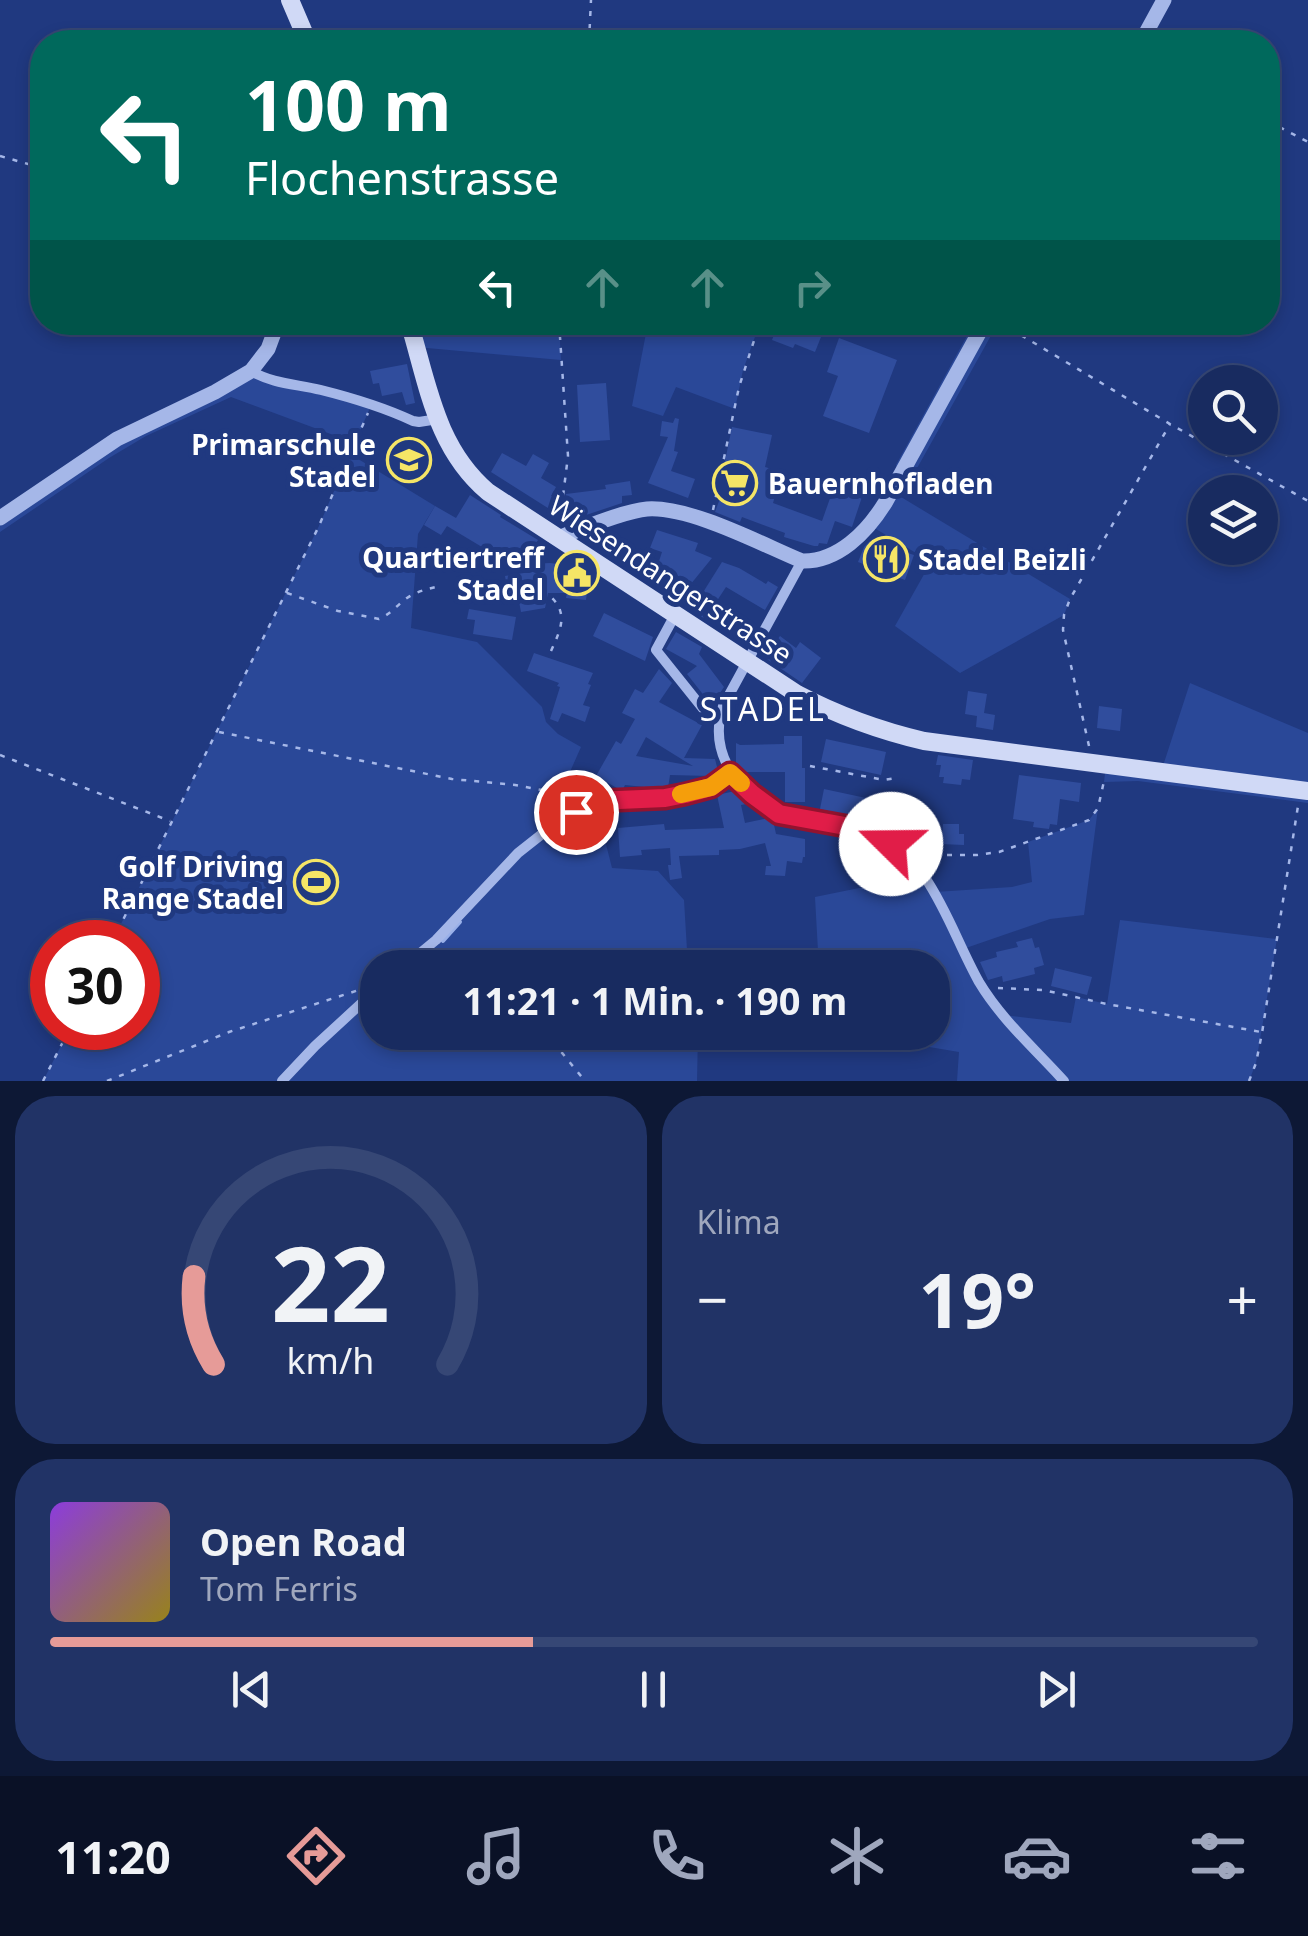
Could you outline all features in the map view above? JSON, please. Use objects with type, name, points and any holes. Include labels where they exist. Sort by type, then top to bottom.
[{"type":"main road","points":[[290,0],[303,30]]},
{"type":"main road","name":"Wiesendangerstrasse","points":[[413,335],[438,419],[454,454],[475,481],[746,662],[836,715],[924,741],[1304,790]]},
{"type":"street","points":[[1148,30],[1164,0]]},
{"type":"street","points":[[0,518],[117,439],[251,371],[273,335]]},
{"type":"street","points":[[558,538],[642,509],[659,508],[710,522],[802,561],[813,561],[850,544],[871,526],[979,335]]},
{"type":"street","points":[[251,371],[265,379],[372,403],[413,421],[438,419]]},
{"type":"street","points":[[802,561],[722,706],[718,720],[724,761],[730,773],[779,814],[845,826],[908,855],[948,915],[994,1006],[1064,1081]]},
{"type":"street","points":[[675,615],[656,650],[704,710],[718,720]]},
{"type":"street","points":[[424,950],[501,870],[556,823],[596,801],[665,798],[711,787],[730,773]]},
{"type":"street","points":[[282,1081],[360,1005]]},
{"type":"path","points":[[590,30],[592,0]]},
{"type":"path","points":[[1280,127],[1308,142]]},
{"type":"path","points":[[0,156],[30,165]]},
{"type":"path","points":[[558,538],[568,456],[561,335]]},
{"type":"path","points":[[710,522],[738,387],[756,335]]},
{"type":"path","points":[[1021,335],[1308,501]]},
{"type":"path","points":[[123,920],[318,528],[372,403]]},
{"type":"path","points":[[1089,746],[1063,630],[1064,615],[1170,424]]},
{"type":"path","points":[[286,592],[379,620],[408,597],[440,586]]},
{"type":"path","points":[[551,597],[560,607],[563,624],[551,651]]},
{"type":"path","points":[[216,730],[452,779],[516,784],[596,801]]},
{"type":"path","points":[[0,755],[171,822]]},
{"type":"path","points":[[810,766],[884,780],[897,778]]},
{"type":"path","points":[[936,854],[998,852],[1089,820],[1098,808],[1104,782]]},
{"type":"path","points":[[1249,1081],[1262,1032],[1304,790]]},
{"type":"path","points":[[983,988],[1043,990],[1262,1032]]},
{"type":"path","points":[[107,1081],[229,1032],[360,989]]},
{"type":"path","points":[[46,1080],[60,1050]]},
{"type":"path","points":[[560,1050],[585,1081]]},
{"type":"shaded area","points":[[412,335],[560,335],[561,360],[416,347]]},
{"type":"shaded area","points":[[646,335],[756,335],[735,409],[676,387],[663,416],[632,406]]},
{"type":"shaded area","points":[[967,335],[991,335],[901,497],[1070,599],[1064,615],[960,673],[895,626],[931,562],[871,526],[899,478],[896,465]]},
{"type":"shaded area","points":[[251,371],[372,403],[355,443],[231,397],[146,436],[0,532],[0,518],[117,439]]},
{"type":"shaded area","points":[[350,454],[435,506],[418,534],[411,628],[477,642],[542,707],[546,722],[581,747],[561,792],[595,801],[612,868],[658,871],[684,900],[687,950],[360,950],[360,1050],[698,1050],[697,1081],[43,1081],[59,1050],[160,1050],[160,920],[123,920],[318,528]]},
{"type":"shaded area","points":[[1190,683],[1308,733],[1308,803],[1138,781],[1104,782],[1106,765],[1161,772]]},
{"type":"shaded area","points":[[1098,808],[1084,915],[1050,919],[963,949],[1004,1015],[1071,1023],[1076,997],[1107,1004],[1120,920],[1277,939],[1256,1063],[1249,1081],[957,1081],[959,1052],[947,1050],[950,950],[818,950],[815,897],[923,875],[935,892],[1032,882],[1028,842],[1089,820]]},
{"type":"building","points":[[774,335],[822,335],[815,352],[772,340]]},
{"type":"building","points":[[839,338],[897,360],[869,433],[823,416],[838,376],[827,372]]},
{"type":"building","points":[[407,364],[415,403],[406,405],[402,392],[382,396],[370,371]]},
{"type":"building","points":[[606,383],[610,440],[580,442],[577,385]]},
{"type":"building","points":[[675,418],[679,419],[674,451],[678,452],[671,471],[695,479],[688,498],[648,483],[668,437],[660,436],[662,421],[673,423]]},
{"type":"building","points":[[732,427],[772,435],[765,467],[782,472],[773,503],[822,521],[834,487],[862,497],[852,527],[835,521],[827,544],[814,546],[742,517],[740,522],[715,512],[728,477],[722,476]]},
{"type":"building","points":[[502,453],[526,466],[533,454],[549,463],[541,478],[556,487],[551,496],[559,495],[551,510],[491,472]]},
{"type":"building","points":[[630,481],[632,495],[622,496],[622,503],[569,519],[566,494],[606,489],[605,485]]},
{"type":"building","points":[[470,495],[538,540],[526,560],[511,551],[504,564],[486,566],[475,559],[482,547],[447,526],[441,535],[424,525],[435,506],[456,518]]},
{"type":"building","points":[[657,530],[698,543],[695,551],[712,558],[677,601],[652,583],[662,552],[650,548]]},
{"type":"building","name":"Stadel Beizli","points":[[870,541],[914,555],[905,580],[896,580],[858,562]]},
{"type":"building","points":[[722,562],[778,587],[765,610],[726,587],[705,619],[692,610]]},
{"type":"building","points":[[550,563],[585,570],[586,600],[566,598],[567,593],[548,593],[545,608],[521,612],[518,596],[509,597],[505,576],[543,570],[532,564]]},
{"type":"building","points":[[469,609],[516,617],[512,640],[473,634],[475,620],[467,619]]},
{"type":"building","points":[[604,613],[653,637],[645,661],[593,636]]},
{"type":"building","points":[[676,632],[702,647],[699,654],[724,687],[709,702],[687,674],[697,666],[666,649]]},
{"type":"building","points":[[780,636],[796,648],[800,642],[821,658],[802,683],[764,657]]},
{"type":"building","points":[[534,653],[593,673],[583,705],[590,707],[585,722],[562,713],[558,722],[550,719],[560,687],[559,683],[527,671]]},
{"type":"building","points":[[659,669],[672,683],[659,702],[702,725],[684,758],[715,759],[718,771],[711,776],[670,775],[668,788],[664,789],[625,785],[622,791],[596,776],[616,741],[621,744],[635,719],[622,713],[635,689],[643,693]],"holes":[[[646,737],[693,766],[636,756]]]},
{"type":"building","points":[[968,691],[987,694],[984,713],[995,715],[993,730],[976,727],[977,716],[965,714]]},
{"type":"building","points":[[1099,706],[1122,709],[1120,731],[1097,728]]},
{"type":"building","points":[[784,736],[802,736],[805,802],[785,802],[785,772],[742,772],[736,763],[736,743],[784,744]]},
{"type":"building","points":[[826,739],[886,752],[881,775],[821,762]]},
{"type":"building","points":[[938,755],[973,760],[970,780],[962,779],[961,785],[943,783],[944,777],[939,777],[941,765],[936,765]]},
{"type":"building","points":[[1019,775],[1081,783],[1079,802],[1060,799],[1057,825],[1050,824],[1049,829],[1013,819]]},
{"type":"building","points":[[824,789],[925,813],[921,833],[820,809]]},
{"type":"building","points":[[735,791],[746,801],[741,805],[745,823],[769,818],[776,834],[805,839],[802,863],[787,861],[785,876],[765,875],[766,866],[771,866],[765,843],[719,850],[719,855],[679,856],[682,878],[670,880],[670,848],[641,850],[642,855],[620,857],[618,828],[664,824],[665,830],[724,828],[717,795]]},
{"type":"building","points":[[943,824],[959,824],[964,845],[917,843],[919,833],[942,837]]},
{"type":"building","points":[[853,839],[887,856],[878,876],[843,860]]},
{"type":"building","points":[[1032,938],[1044,965],[1034,968],[1035,974],[1003,982],[1002,976],[988,980],[980,962],[997,957],[996,952],[1018,947],[1016,942]]},
{"type":"building","points":[[1055,968],[1092,977],[1087,995],[1051,986]]},
{"type":"waterway","points":[[443,941],[460,922]]},
{"type":"slow traffic","points":[[681,794],[711,787],[730,773],[741,783]]},
{"type":"place","name":"Primarschule Stadel","points":[[409,460]]},
{"type":"place","name":"Bauernhofladen","points":[[735,483]]},
{"type":"place","name":"Stadel Beizli","points":[[886,559]]},
{"type":"place","name":"Quartiertreff Stadel","points":[[577,573]]},
{"type":"place","name":"Golf Driving Range Stadel","points":[[316,882]]},
{"type":"district","name":"STADEL","points":[[763,708]]},
{"type":"route","points":[[576,812],[596,801],[685,794],[711,787],[730,773],[779,814],[845,826],[891,844]]}]
